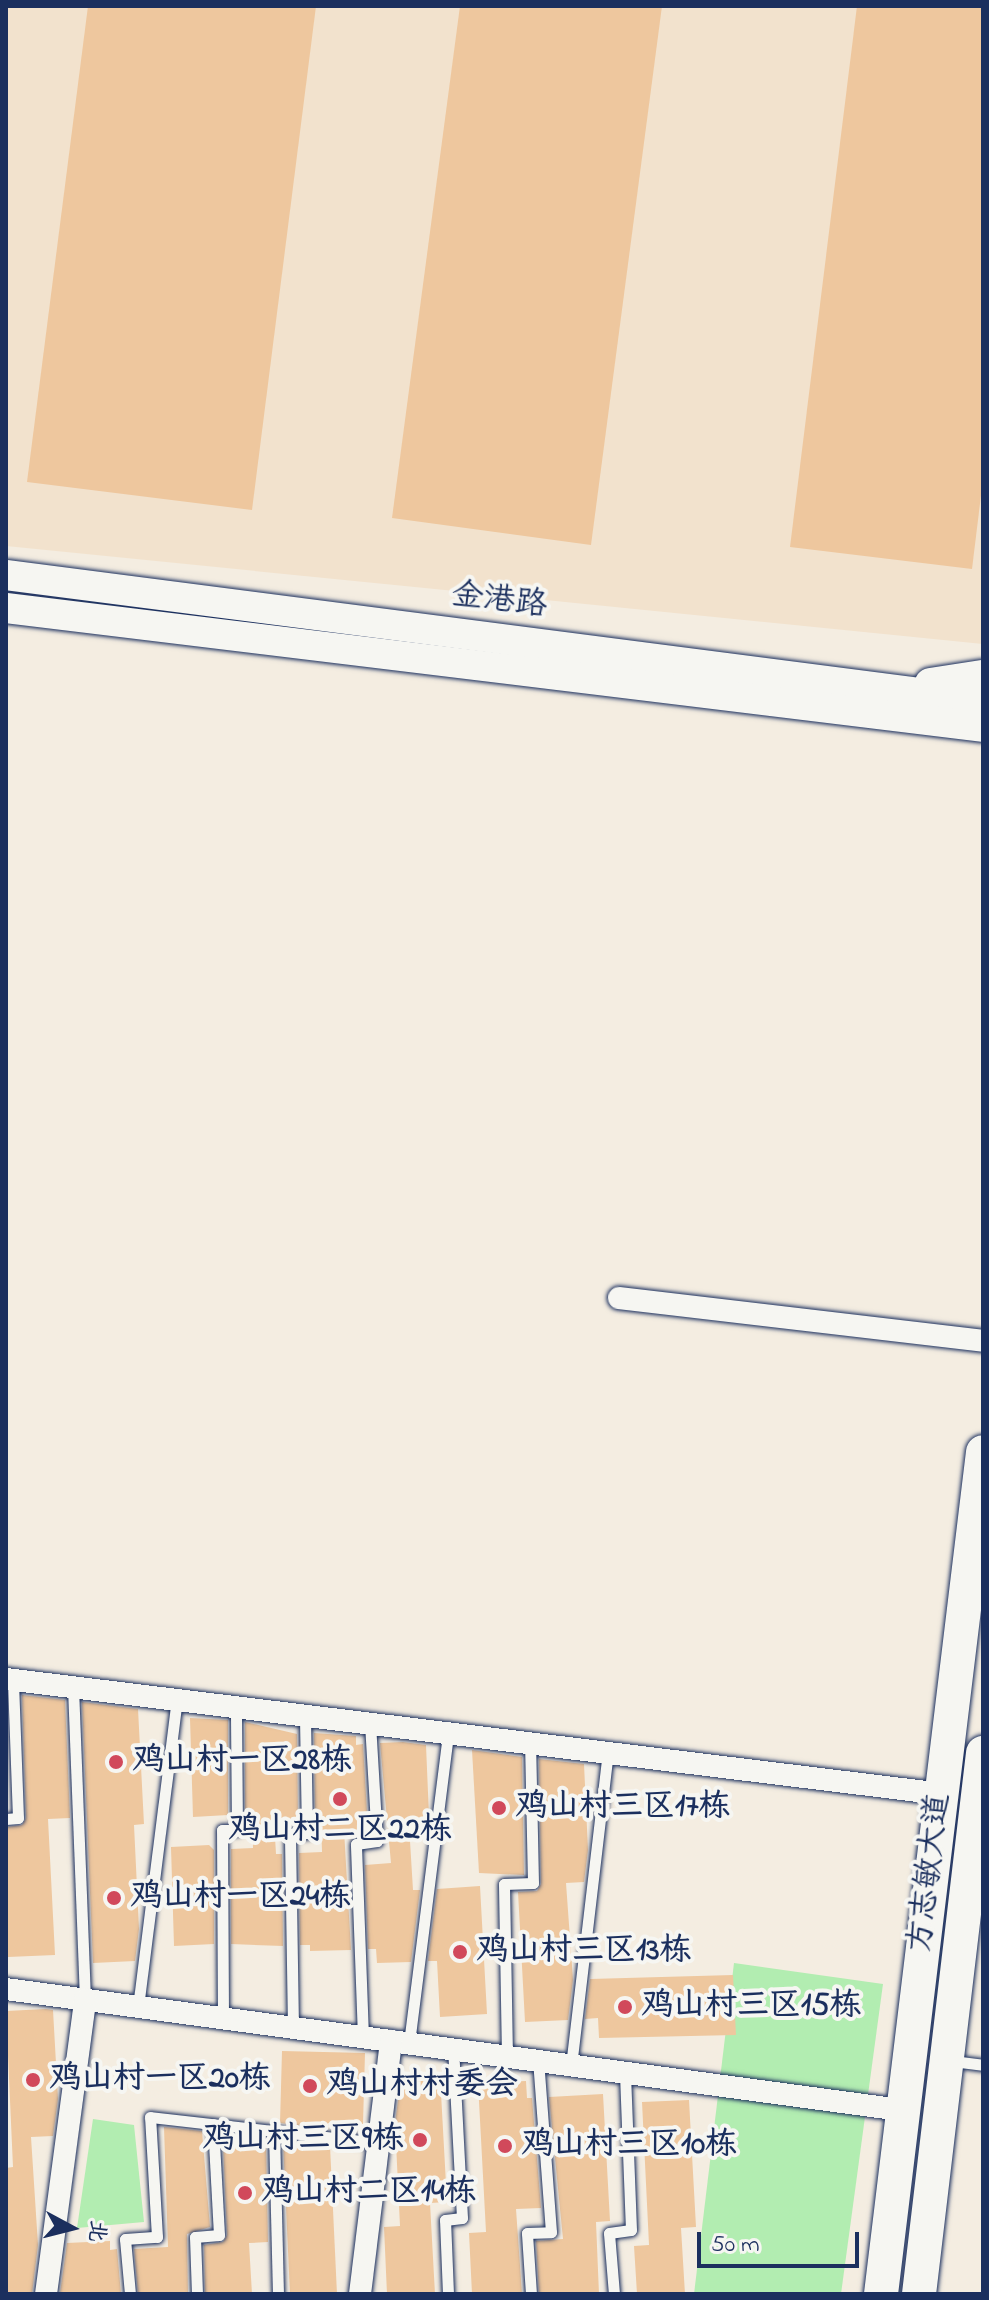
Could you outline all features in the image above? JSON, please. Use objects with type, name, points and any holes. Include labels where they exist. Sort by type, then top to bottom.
[{"type":"main road","name":"金港路","points":[[6,575],[892,702],[983,727]]},
{"type":"main road","name":"金港路","points":[[6,608],[892,702],[983,701]]},
{"type":"main road","points":[[892,702],[983,675]]},
{"type":"main road","points":[[892,702],[983,739]]},
{"type":"main road","name":"方志敏大道","points":[[881,2294],[983,1452]]},
{"type":"main road","name":"方志敏大道","points":[[919,2294],[983,1753]]},
{"type":"street","points":[[619,1298],[983,1341]]},
{"type":"street","points":[[9,1679],[942,1794]]},
{"type":"street","points":[[6,1989],[901,2110]]},
{"type":"street","points":[[46,2294],[85,2000]]},
{"type":"street","points":[[360,2294],[378,2143],[400,2042]]},
{"type":"lane","points":[[6,1819],[18,1818],[9,1679]]},
{"type":"lane","points":[[73,1687],[85,2000]]},
{"type":"lane","points":[[138,2007],[177,1700]]},
{"type":"lane","points":[[223,2018],[222,1830],[237,1830],[236,1707]]},
{"type":"lane","points":[[293,2028],[290,1834],[307,1833],[305,1716]]},
{"type":"lane","points":[[363,2037],[356,1844],[377,1841],[370,1724]]},
{"type":"lane","points":[[400,2042],[448,1733]]},
{"type":"lane","points":[[507,2057],[504,1884],[533,1883],[530,1743]]},
{"type":"lane","points":[[571,2066],[608,1753]]},
{"type":"lane","points":[[448,2294],[445,2220],[462,2218],[453,2049]]},
{"type":"lane","points":[[531,2294],[527,2233],[551,2232],[538,2061]]},
{"type":"lane","points":[[946,2061],[983,2065]]},
{"type":"lane","points":[[614,2294],[609,2233],[631,2230],[625,2073]]},
{"type":"lane","points":[[130,2294],[125,2239],[157,2237],[150,2117],[378,2143]]},
{"type":"lane","points":[[197,2294],[195,2237],[219,2235],[213,2124]]},
{"type":"lane","points":[[274,2131],[278,2294]]},
{"type":"shaded area","points":[[6,6],[983,6],[983,644],[6,546]]},
{"type":"green space","points":[[734,1963],[883,1984],[841,2294],[694,2294]]},
{"type":"green space","points":[[93,2119],[134,2125],[144,2222],[77,2228]]},
{"type":"building","points":[[88,6],[316,6],[252,510],[27,482]]},
{"type":"building","points":[[460,6],[662,6],[591,545],[392,518]]},
{"type":"building","points":[[857,6],[983,6],[983,479],[972,569],[790,547]]},
{"type":"building","points":[[22,1695],[65,1700],[70,1818],[48,1819],[55,1955],[8,1957],[6,1827],[22,1825],[26,1818]]},
{"type":"building","points":[[82,1702],[138,1709],[144,1824],[134,1825],[139,1929],[135,1961],[93,1963]]},
{"type":"building","points":[[190,1718],[228,1720],[228,1815],[193,1817]]},
{"type":"building","points":[[245,1722],[297,1734],[298,1819],[274,1820],[276,1854],[282,1854],[283,1946],[231,1944],[231,1849],[253,1848],[252,1814],[245,1815]]},
{"type":"building","points":[[314,1733],[356,1736],[356,1745],[363,1744],[368,1829],[344,1830],[351,1950],[310,1951],[310,1945],[300,1945],[299,1853],[322,1852],[321,1818],[315,1818]]},
{"type":"building","points":[[380,1743],[426,1745],[429,1816],[426,1840],[410,1841],[413,1890],[420,1890],[411,1962],[377,1963],[376,1949],[368,1949],[365,1865],[391,1863]]},
{"type":"building","name":"鸡山村三区17栋","points":[[472,1750],[522,1757],[524,1875],[479,1873]]},
{"type":"building","points":[[539,1759],[584,1764],[588,1850],[584,1882],[566,1883],[573,1980],[568,2020],[525,2022],[518,1892],[537,1891],[541,1884]]},
{"type":"building","points":[[209,1845],[214,1850],[214,1944],[174,1946],[171,1847]]},
{"type":"building","name":"鸡山村三区13栋","points":[[480,1886],[487,2014],[440,2017],[437,1961],[428,1961],[437,1889]]},
{"type":"building","points":[[733,1975],[736,2035],[599,2038],[598,2018],[585,2019],[590,1979]]},
{"type":"building","points":[[53,2010],[58,2099],[53,2136],[31,2137],[38,2245],[32,2294],[6,2294],[6,2168],[13,2167],[6,2011]]},
{"type":"building","points":[[282,2051],[365,2053],[363,2124],[328,2123],[329,2129],[280,2123]]},
{"type":"building","points":[[440,2075],[447,2202],[430,2203],[435,2294],[387,2294],[384,2227],[400,2226],[395,2123],[401,2077]]},
{"type":"building","points":[[526,2081],[527,2098],[532,2098],[541,2208],[516,2209],[522,2294],[472,2294],[469,2233],[486,2232],[478,2083]]},
{"type":"building","points":[[603,2094],[610,2221],[596,2222],[599,2294],[539,2294],[536,2241],[563,2239],[549,2097]]},
{"type":"building","points":[[689,2100],[696,2227],[681,2228],[685,2294],[637,2294],[634,2246],[649,2245],[642,2102]]},
{"type":"building","points":[[164,2127],[202,2131],[210,2227],[187,2234],[188,2294],[138,2294],[134,2249],[168,2247]]},
{"type":"building","points":[[283,2141],[330,2146],[337,2294],[290,2294]]},
{"type":"building","points":[[266,2142],[268,2242],[249,2243],[252,2294],[205,2294],[204,2245],[223,2242],[227,2235],[223,2145]]},
{"type":"building","points":[[110,2241],[110,2250],[117,2249],[121,2294],[60,2293],[67,2243]]},
{"type":"place","name":"鸡山村一区28栋","points":[[116,1762]]},
{"type":"place","name":"鸡山村二区22栋","points":[[340,1799]]},
{"type":"place","name":"鸡山村三区17栋","points":[[499,1808]]},
{"type":"place","name":"鸡山村一区24栋","points":[[114,1898]]},
{"type":"place","name":"鸡山村三区13栋","points":[[460,1952]]},
{"type":"place","name":"鸡山村三区15栋","points":[[625,2007]]},
{"type":"place","name":"鸡山村一区20栋","points":[[33,2080]]},
{"type":"place","name":"鸡山村村委会","points":[[310,2086]]},
{"type":"place","name":"鸡山村三区9栋","points":[[420,2140]]},
{"type":"place","name":"鸡山村三区10栋","points":[[505,2146]]},
{"type":"place","name":"鸡山村二区14栋","points":[[245,2193]]}]
